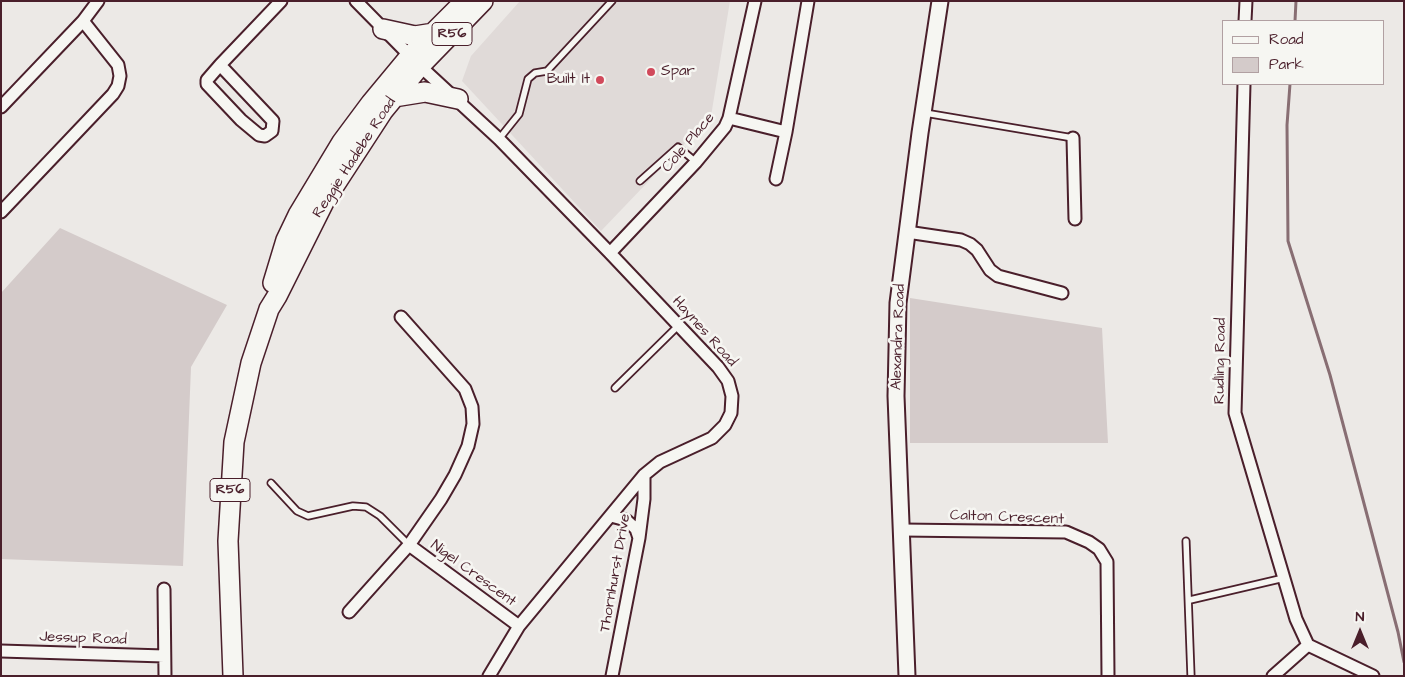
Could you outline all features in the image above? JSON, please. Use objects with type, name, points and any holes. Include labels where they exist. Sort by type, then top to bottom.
[{"type":"main road","name":"Reggie Hadebe Road","points":[[269,309],[278,296],[325,200],[357,149],[394,97],[434,33],[465,1]]},
{"type":"main road","name":"Reggie Hadebe Road","points":[[232,676],[228,541],[234,442],[251,363],[269,309],[270,294],[286,240],[311,192],[358,120],[415,61],[484,1]]},
{"type":"main road","points":[[383,29],[415,36],[434,33]]},
{"type":"main road","points":[[394,97],[425,92],[458,99]]},
{"type":"street","points":[[1,107],[83,21],[98,1]]},
{"type":"street","points":[[220,65],[273,122],[272,131],[265,136],[259,135],[241,120],[207,84],[206,80],[220,65],[280,1]]},
{"type":"street","name":"Haynes Road","points":[[356,1],[415,61],[499,138],[679,325],[718,366],[728,381],[732,396],[730,413],[724,425],[712,438],[660,462],[644,475],[519,626],[489,676]]},
{"type":"street","name":"Cole Place","points":[[610,253],[696,162],[719,134],[729,118],[755,1]]},
{"type":"street","points":[[776,179],[786,132],[808,1]]},
{"type":"street","name":"Alexandra Road","points":[[908,676],[896,386],[898,303],[940,1]]},
{"type":"street","points":[[1245,20],[1246,1]]},
{"type":"street","points":[[1,212],[113,94],[118,86],[120,76],[118,65],[83,21]]},
{"type":"street","name":"Rudling Road","points":[[1244,85],[1234,400],[1238,424],[1296,619],[1308,645]]},
{"type":"street","points":[[729,118],[786,132]]},
{"type":"street","points":[[1073,138],[1075,219]]},
{"type":"street","points":[[907,232],[961,240],[977,250],[990,270],[998,276],[1062,293]]},
{"type":"street","name":"Nigel Crescent","points":[[349,612],[409,546],[455,475],[468,446],[474,415],[466,389],[400,317]]},
{"type":"street","name":"Thornhurst Drive","points":[[612,676],[639,538],[644,498],[644,475]]},
{"type":"street","points":[[610,516],[626,520],[636,529],[639,538]]},
{"type":"street","name":"Calton Crescent","points":[[902,530],[1066,532],[1099,549],[1107,562],[1108,676]]},
{"type":"street","name":"Nigel Crescent","points":[[409,546],[519,626]]},
{"type":"street","points":[[164,589],[165,676]]},
{"type":"street","points":[[1273,676],[1308,645],[1373,676]]},
{"type":"street","name":"Jessup Road","points":[[1,651],[164,656]]},
{"type":"lane","points":[[499,138],[520,114],[528,79],[547,70],[612,1]]},
{"type":"lane","points":[[923,113],[1073,138]]},
{"type":"lane","points":[[640,181],[678,147],[696,162]]},
{"type":"lane","points":[[615,388],[679,325]]},
{"type":"lane","points":[[271,483],[298,511],[308,516],[353,506],[366,507],[380,516],[409,546]]},
{"type":"lane","points":[[1186,542],[1190,600],[1191,676]]},
{"type":"lane","points":[[1190,600],[1284,578]]},
{"type":"shaded area","points":[[520,1],[730,1],[711,116],[601,231],[462,81],[471,56]]},
{"type":"green space","points":[[60,228],[227,305],[191,367],[183,566],[1,559],[1,293]]},
{"type":"green space","points":[[910,298],[1102,328],[1108,443],[910,443]]},
{"type":"waterway","points":[[1295,20],[1296,1]]},
{"type":"waterway","points":[[1290,85],[1287,125],[1288,241],[1330,375],[1398,632],[1404,662]]},
{"type":"place","name":"Spar","points":[[651,72]]},
{"type":"place","name":"Built It","points":[[600,80]]}]
